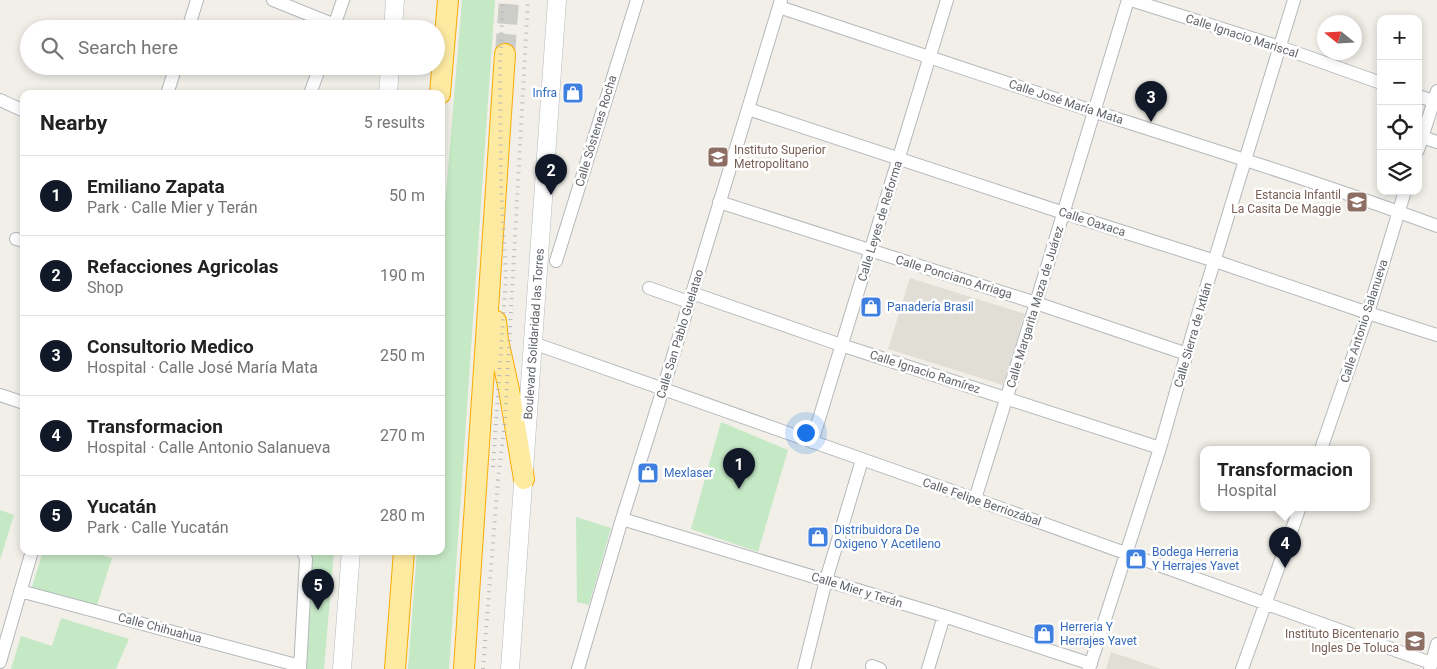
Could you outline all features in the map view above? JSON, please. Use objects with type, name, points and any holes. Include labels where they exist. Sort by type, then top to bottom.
[{"type":"highway","points":[[445,35],[448,0]]},
{"type":"highway","points":[[464,669],[505,54]]},
{"type":"highway","points":[[440,90],[442,75]]},
{"type":"highway","points":[[491,262],[498,340],[509,390],[524,479]]},
{"type":"highway","points":[[395,669],[404,555]]},
{"type":"main road","points":[[393,20],[394,0]]},
{"type":"main road","name":"Boulevard Solidaridad las Torres","points":[[510,669],[557,0]]},
{"type":"main road","points":[[388,90],[389,75]]},
{"type":"main road","points":[[342,669],[351,555]]},
{"type":"street","points":[[191,20],[197,0]]},
{"type":"street","points":[[273,0],[318,20]]},
{"type":"street","points":[[336,20],[343,0]]},
{"type":"street","name":"Calle Sóstenes Rocha","points":[[556,261],[637,0]]},
{"type":"street","name":"Calle Leyes de Reforma","points":[[812,442],[947,0]]},
{"type":"street","name":"Calle Ignacio Mariscal","points":[[1129,0],[1280,47],[1377,82]]},
{"type":"street","name":"Calle Margarita Maza de Juárez","points":[[975,499],[1064,213],[1093,111],[1129,0]]},
{"type":"street","name":"Calle Sierra de Ixtlán","points":[[1090,666],[1160,448],[1199,311],[1294,0]]},
{"type":"street","name":"Calle José María Mata","points":[[780,3],[929,56],[1245,160],[1437,226]]},
{"type":"street","name":"Calle San Pablo Guelatao","points":[[578,669],[780,3]]},
{"type":"street","points":[[168,90],[173,75]]},
{"type":"street","points":[[311,90],[317,75]]},
{"type":"street","points":[[1422,96],[1436,98],[1422,137],[1437,142]]},
{"type":"street","points":[[0,100],[20,109]]},
{"type":"street","name":"Calle Oaxaca","points":[[748,109],[1437,335]]},
{"type":"street","name":"Calle Antonio Salanueva","points":[[1322,446],[1368,313],[1404,195]]},
{"type":"street","name":"Calle Ponciano Arriaga","points":[[719,202],[1036,303],[1188,354]]},
{"type":"street","name":"Calle Ignacio Ramírez","points":[[649,288],[690,298],[841,345],[1160,448]]},
{"type":"street","name":"Calle Felipe Berriozábal","points":[[533,343],[1126,553],[1430,666]]},
{"type":"street","points":[[0,395],[20,402]]},
{"type":"street","points":[[804,669],[826,580],[862,460]]},
{"type":"street","points":[[1242,669],[1299,511]]},
{"type":"street","name":"Calle Mier y Terán","points":[[622,519],[944,616],[1090,666]]},
{"type":"street","points":[[0,662],[31,555]]},
{"type":"street","points":[[300,667],[306,559],[304,555]]},
{"type":"street","name":"Calle Chihuahua","points":[[20,591],[300,667]]},
{"type":"street","points":[[928,669],[944,616]]},
{"type":"street","points":[[1430,666],[1437,644]]},
{"type":"shaded area","points":[[910,278],[1025,314],[1003,385],[888,349]]},
{"type":"shaded area","points":[[1111,652],[1161,669],[1106,669]]},
{"type":"green space","points":[[462,0],[495,0],[449,669],[408,669],[417,555],[445,555],[445,206]]},
{"type":"green space","points":[[721,422],[788,450],[758,552],[691,529]]},
{"type":"green space","points":[[0,510],[14,515],[0,560]]},
{"type":"green space","points":[[576,517],[611,528],[589,605],[577,602]]},
{"type":"green space","points":[[42,555],[102,555],[112,558],[97,605],[31,590]]},
{"type":"green space","points":[[312,555],[334,555],[324,669],[302,669]]},
{"type":"green space","points":[[61,618],[129,639],[116,669],[11,669],[21,636],[52,646]]},
{"type":"tunnel","points":[[505,54],[509,0]]},
{"type":"railway","points":[[493,467],[506,277],[501,186],[500,66],[503,0]]},
{"type":"railway","points":[[483,669],[498,480],[505,420],[528,0]]},
{"type":"place","name":"Infra","points":[[573,93]]},
{"type":"place","name":"Consultorio Medico","points":[[1151,122]]},
{"type":"place","name":"Instituto Superior Metropolitano","points":[[718,157]]},
{"type":"place","name":"Refacciones Agricolas","points":[[551,195]]},
{"type":"place","name":"Estancia Infantil La Casita De Maggie","points":[[1357,202]]},
{"type":"place","name":"Panadería Brasil","points":[[871,307]]},
{"type":"place","name":"Mexlaser","points":[[648,473]]},
{"type":"place","name":"Emiliano Zapata","points":[[739,489]]},
{"type":"place","name":"Distribuidora De Oxigeno Y Acetileno","points":[[818,537]]},
{"type":"place","name":"Bodega Herreria Y Herrajes Yavet","points":[[1136,559]]},
{"type":"place","name":"Transformacion","points":[[1285,568]]},
{"type":"place","name":"Yucatán","points":[[318,610]]},
{"type":"place","name":"Herreria Y Herrajes Yavet","points":[[1044,634]]},
{"type":"place","name":"Instituto Bicentenario Ingles De Toluca","points":[[1415,641]]}]
